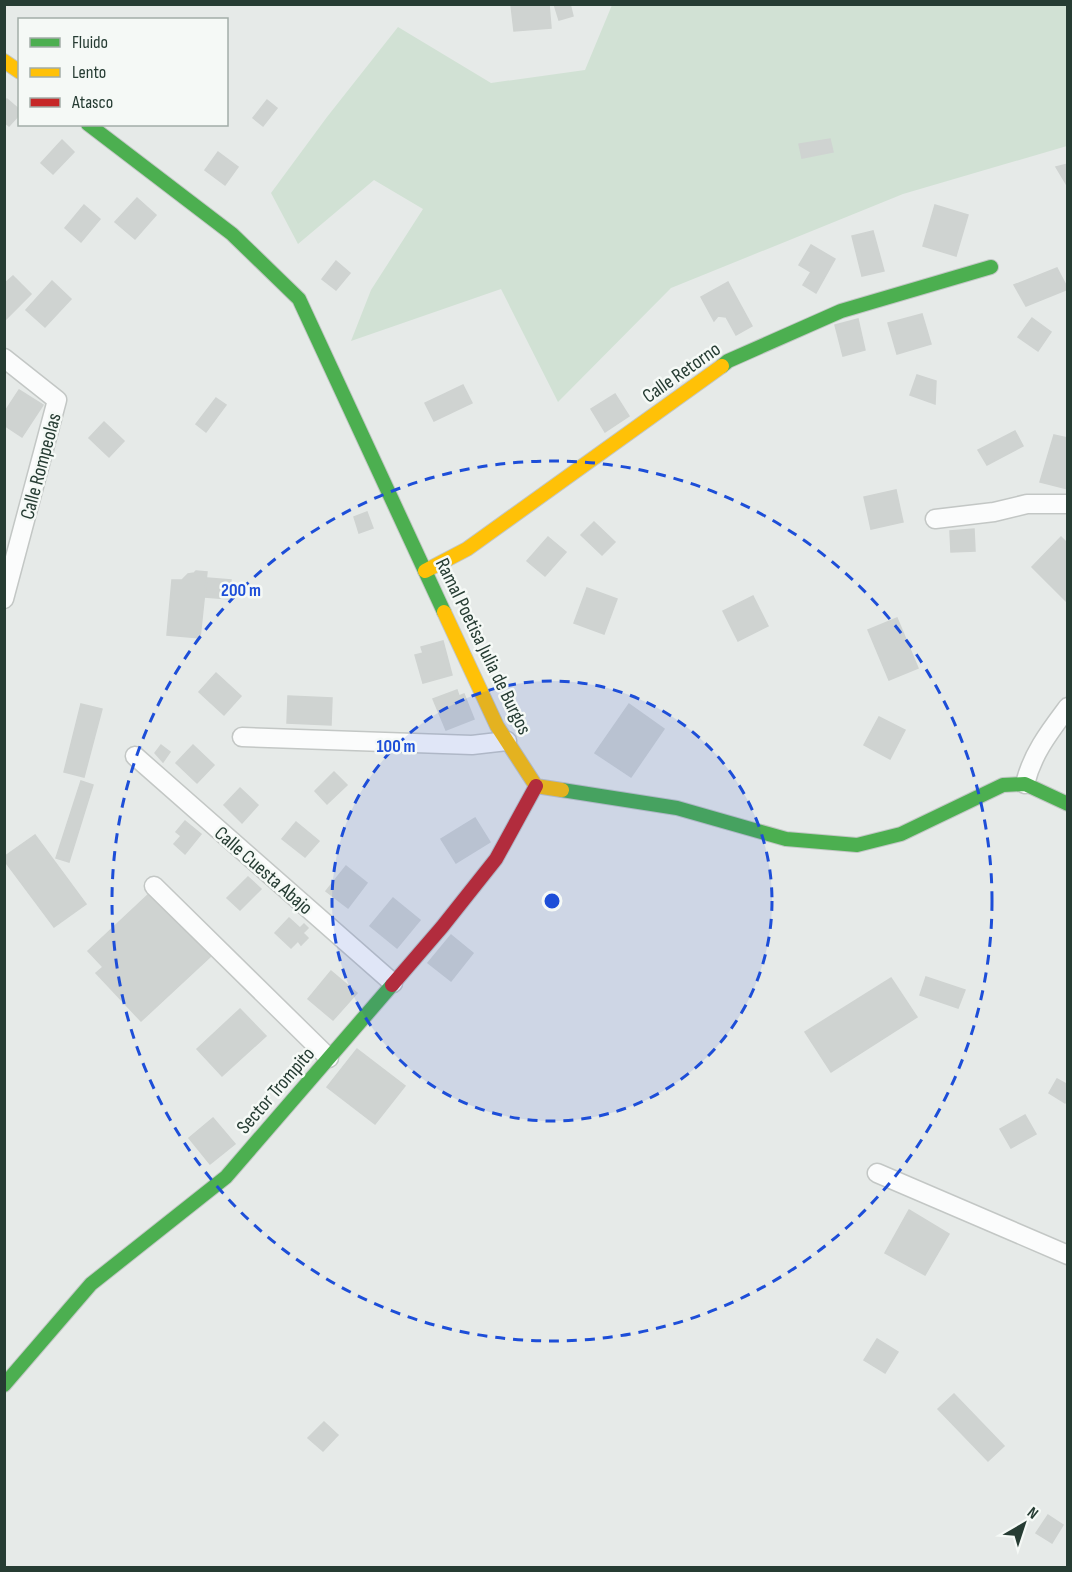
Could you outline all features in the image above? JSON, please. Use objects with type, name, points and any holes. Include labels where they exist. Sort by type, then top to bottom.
[{"type":"street","points":[[4,61],[18,71]]},
{"type":"street","name":"Ramal Poetisa Julia de Burgos","points":[[91,126],[232,234],[299,299],[497,726],[536,786]]},
{"type":"street","name":"Calle Retorno","points":[[425,571],[467,549],[728,361],[841,311],[991,267]]},
{"type":"street","name":"Calle Rompeolas","points":[[4,358],[57,400],[4,598]]},
{"type":"street","points":[[935,519],[994,512],[1027,504],[1068,504]]},
{"type":"street","points":[[1025,784],[1029,767],[1047,734],[1068,707]]},
{"type":"street","points":[[242,738],[472,745],[507,741]]},
{"type":"street","name":"Calle Cuesta Abajo","points":[[135,756],[393,983]]},
{"type":"street","points":[[536,786],[677,808],[786,839],[857,845],[902,834],[1003,786],[1025,784],[1068,804]]},
{"type":"street","name":"Sector Trompito","points":[[4,1385],[91,1284],[226,1177],[442,927],[496,859],[536,786]]},
{"type":"street","points":[[154,886],[329,1058]]},
{"type":"street","points":[[878,1173],[1068,1255]]},
{"type":"green space","points":[[612,5],[1067,5],[1067,146],[903,194],[671,288],[558,402],[501,289],[351,341],[371,290],[423,209],[374,180],[298,244],[271,193],[327,117],[398,27],[491,83],[585,70]]},
{"type":"building","points":[[549,4],[551,28],[514,31],[511,5]]},
{"type":"building","points":[[554,4],[570,4],[573,16],[559,20]]},
{"type":"building","points":[[7,99],[18,108],[18,116],[9,126],[4,122],[4,102]]},
{"type":"building","points":[[267,100],[277,108],[263,126],[253,118]]},
{"type":"building","points":[[830,139],[833,152],[802,158],[799,144]]},
{"type":"building","points":[[62,140],[74,152],[53,174],[41,163]]},
{"type":"building","points":[[218,152],[238,167],[225,185],[205,170]]},
{"type":"building","points":[[1068,164],[1068,187],[1056,167]]},
{"type":"building","points":[[137,198],[156,215],[135,239],[115,222]]},
{"type":"building","points":[[84,205],[100,219],[81,242],[65,228]]},
{"type":"building","points":[[935,205],[968,215],[956,256],[923,246]]},
{"type":"building","points":[[873,231],[884,271],[862,276],[852,236]]},
{"type":"building","points":[[811,245],[835,259],[816,293],[803,285],[811,272],[799,265]]},
{"type":"building","points":[[336,261],[350,273],[336,290],[322,279]]},
{"type":"building","points":[[1057,268],[1068,289],[1026,306],[1014,285]]},
{"type":"building","points":[[13,276],[31,294],[6,319],[4,318],[4,284]]},
{"type":"building","points":[[52,281],[71,299],[45,327],[26,310]]},
{"type":"building","points":[[728,282],[752,326],[736,335],[726,317],[718,316],[714,321],[701,297]]},
{"type":"building","points":[[922,314],[931,344],[897,354],[888,323]]},
{"type":"building","points":[[1032,318],[1051,332],[1038,351],[1018,337]]},
{"type":"building","points":[[858,319],[865,350],[843,356],[835,325]]},
{"type":"building","points":[[917,375],[936,381],[935,404],[910,395]]},
{"type":"building","points":[[463,385],[472,403],[434,421],[425,403]]},
{"type":"building","points":[[19,390],[43,405],[22,437],[4,425],[4,413]]},
{"type":"building","points":[[615,394],[629,416],[605,432],[591,409]]},
{"type":"building","points":[[216,398],[226,405],[206,432],[196,424]]},
{"type":"building","points":[[104,422],[124,441],[109,457],[89,438]]},
{"type":"building","points":[[1015,431],[1023,446],[987,465],[978,450]]},
{"type":"building","points":[[1054,435],[1068,438],[1068,489],[1040,482]]},
{"type":"building","points":[[896,490],[903,522],[871,529],[864,497]]},
{"type":"building","points":[[367,512],[373,528],[359,533],[354,517]]},
{"type":"building","points":[[594,522],[615,542],[602,555],[581,535]]},
{"type":"building","points":[[974,529],[975,551],[951,552],[950,531]]},
{"type":"building","points":[[548,537],[566,552],[545,576],[527,561]]},
{"type":"building","points":[[1061,537],[1068,544],[1068,603],[1032,567]]},
{"type":"building","points":[[196,571],[207,572],[200,638],[167,635],[172,580],[182,580],[188,574]]},
{"type":"building","points":[[207,578],[231,580],[229,599],[205,597]]},
{"type":"building","points":[[587,588],[617,599],[604,634],[574,623]]},
{"type":"building","points":[[753,596],[768,626],[738,641],[723,611]]},
{"type":"building","points":[[897,618],[918,668],[889,680],[868,630]]},
{"type":"building","points":[[443,641],[452,675],[423,683],[415,655],[423,653],[421,647]]},
{"type":"building","points":[[216,673],[241,696],[224,715],[199,692]]},
{"type":"building","points":[[457,690],[459,696],[464,694],[474,719],[446,730],[433,699]]},
{"type":"building","points":[[288,696],[332,698],[331,725],[287,723]]},
{"type":"building","points":[[81,704],[102,709],[84,777],[64,772]]},
{"type":"building","points":[[629,704],[664,729],[631,777],[595,753]]},
{"type":"building","points":[[879,717],[905,730],[890,759],[864,745]]},
{"type":"building","points":[[161,745],[170,752],[163,762],[155,753]]},
{"type":"building","points":[[193,745],[214,765],[197,783],[176,763]]},
{"type":"building","points":[[334,772],[347,785],[327,804],[315,791]]},
{"type":"building","points":[[81,781],[93,785],[69,862],[56,858]]},
{"type":"building","points":[[240,788],[258,805],[242,823],[224,805]]},
{"type":"building","points":[[475,818],[490,842],[456,863],[441,839]]},
{"type":"building","points":[[185,821],[201,834],[185,854],[174,844],[181,836],[176,832]]},
{"type":"building","points":[[296,822],[319,841],[305,857],[282,839]]},
{"type":"building","points":[[35,835],[86,904],[54,927],[4,860],[4,857]]},
{"type":"building","points":[[346,866],[367,883],[348,908],[326,891]]},
{"type":"building","points":[[248,877],[261,889],[240,910],[227,898]]},
{"type":"building","points":[[151,892],[211,956],[141,1021],[96,973],[103,967],[88,951]]},
{"type":"building","points":[[393,898],[420,920],[397,948],[370,926]]},
{"type":"building","points":[[289,918],[300,928],[304,924],[308,928],[303,933],[308,938],[301,945],[298,941],[291,948],[275,933]]},
{"type":"building","points":[[451,935],[473,953],[451,981],[428,963]]},
{"type":"building","points":[[331,971],[357,993],[333,1020],[308,999]]},
{"type":"building","points":[[926,977],[965,990],[958,1008],[920,995]]},
{"type":"building","points":[[891,978],[917,1017],[831,1072],[805,1032]]},
{"type":"building","points":[[240,1009],[266,1036],[222,1076],[197,1049]]},
{"type":"building","points":[[357,1049],[405,1086],[375,1124],[327,1087]]},
{"type":"building","points":[[1057,1079],[1068,1085],[1068,1098],[1065,1103],[1049,1093]]},
{"type":"building","points":[[1025,1115],[1036,1134],[1011,1148],[1000,1129]]},
{"type":"building","points":[[213,1118],[235,1144],[210,1164],[189,1138]]},
{"type":"building","points":[[909,1210],[949,1234],[925,1275],[885,1253]]},
{"type":"building","points":[[877,1339],[898,1352],[885,1373],[864,1360]]},
{"type":"building","points":[[954,1394],[1004,1446],[988,1461],[938,1409]]},
{"type":"building","points":[[324,1422],[338,1435],[323,1451],[308,1438]]},
{"type":"building","points":[[1048,1515],[1063,1525],[1052,1543],[1036,1533]]},
{"type":"traffic: fast","points":[[91,126],[232,234],[299,299],[444,612]]},
{"type":"traffic: fast","points":[[722,366],[728,361],[841,311],[991,267]]},
{"type":"traffic: fast","points":[[562,790],[677,808],[786,839],[857,845],[901,834],[1003,785],[1025,784],[1068,804]]},
{"type":"traffic: fast","points":[[4,1385],[91,1284],[226,1177],[392,985]]},
{"type":"traffic: slow","points":[[4,61],[18,71]]},
{"type":"traffic: slow","points":[[425,571],[467,549],[722,366]]},
{"type":"traffic: slow","points":[[444,612],[497,726],[536,786],[562,790]]},
{"type":"traffic: jam","points":[[392,985],[496,859],[536,786]]}]
